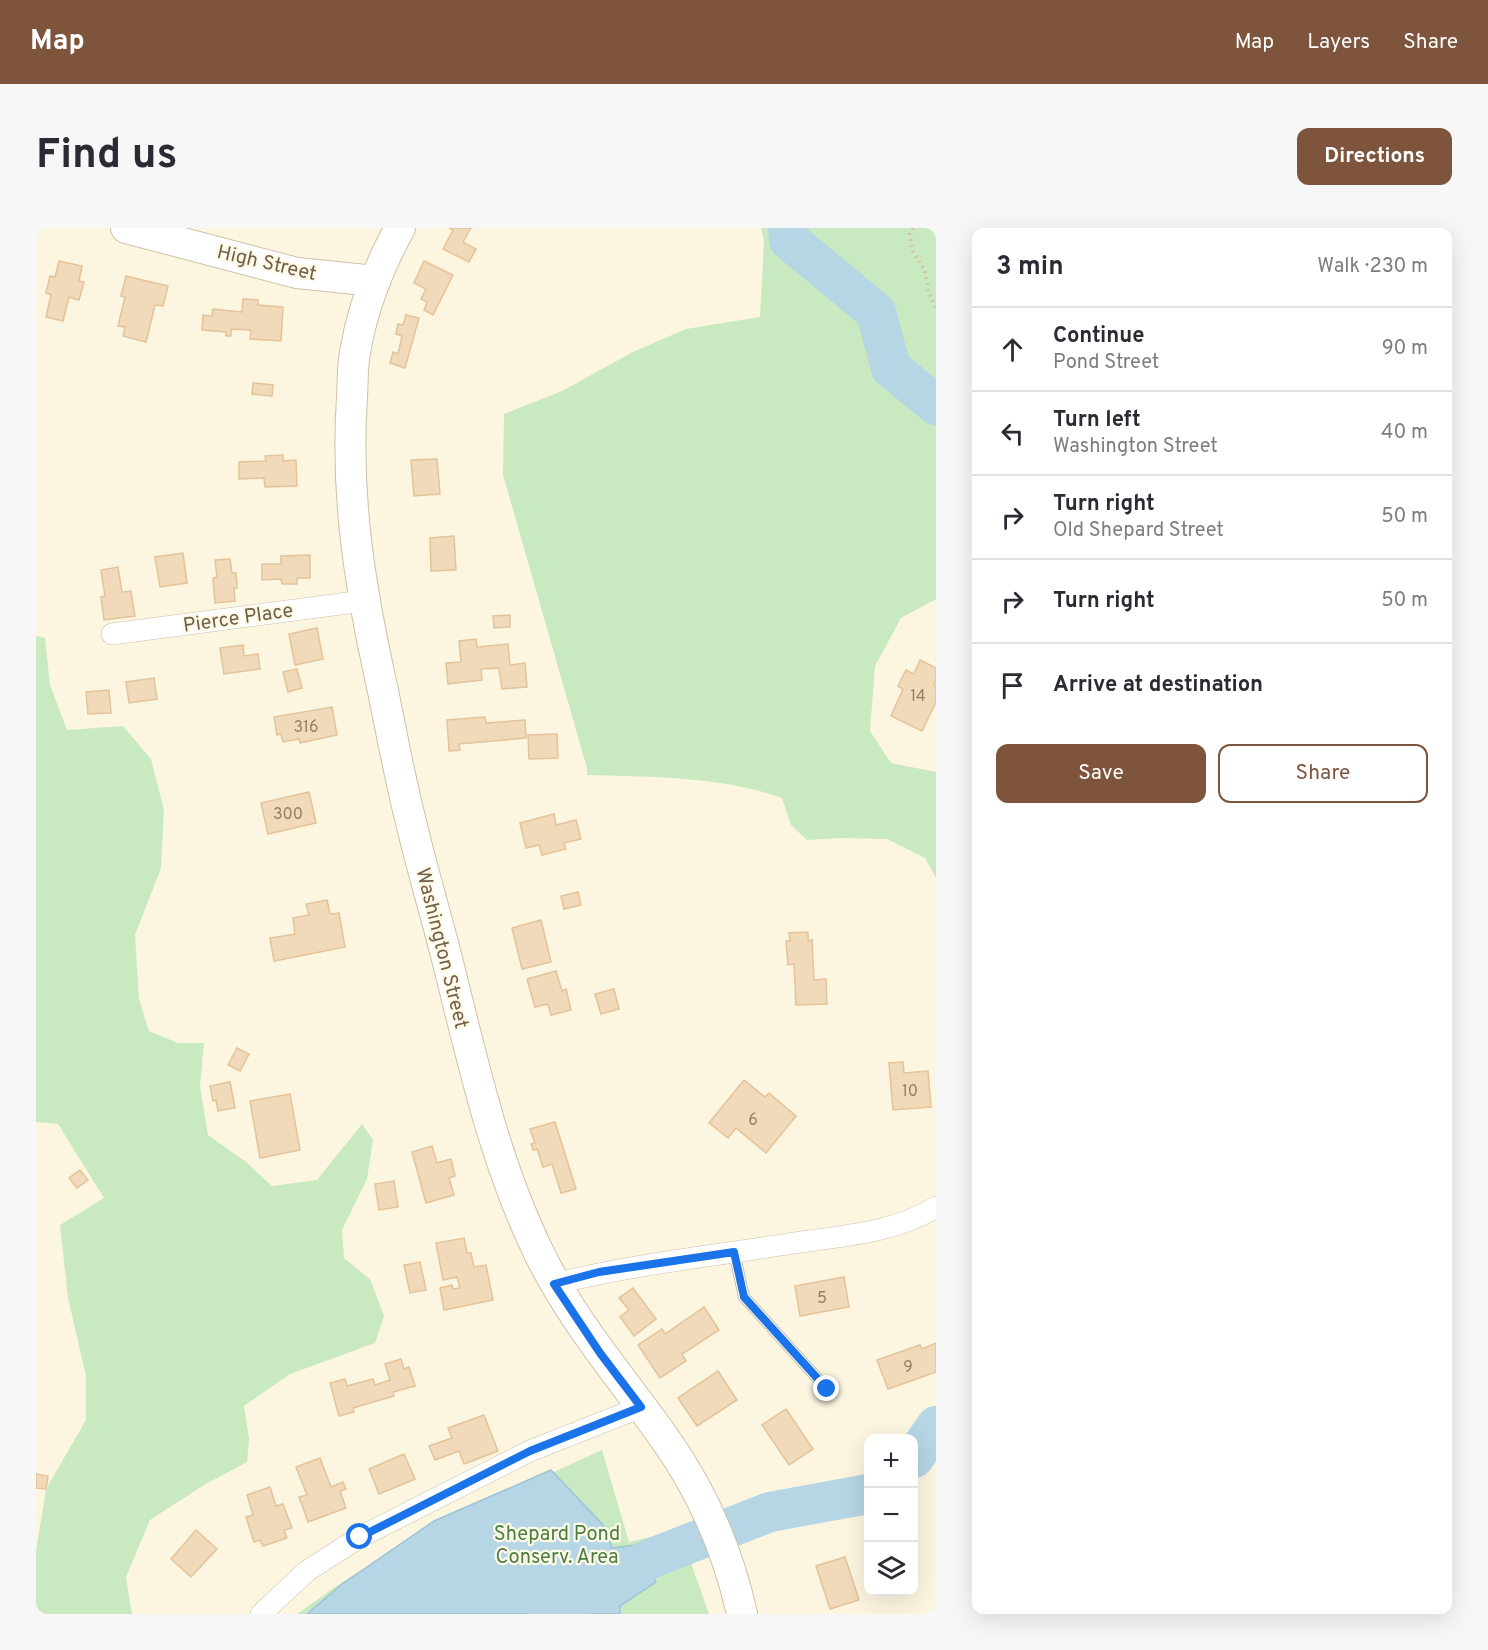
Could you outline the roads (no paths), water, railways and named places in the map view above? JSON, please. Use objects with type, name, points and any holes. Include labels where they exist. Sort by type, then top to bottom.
[{"type":"main road","name":"High Street","points":[[126,228],[297,273],[375,281]]},
{"type":"main road","name":"Washington Street","points":[[400,228],[375,281],[355,353],[349,436],[352,514],[363,601],[411,822],[479,1085],[500,1155],[526,1226],[554,1284],[600,1353],[684,1467],[707,1510],[721,1543],[742,1614]]},
{"type":"street","name":"Pierce Place","points":[[112,634],[363,601]]},
{"type":"street","points":[[554,1284],[599,1272],[887,1228],[936,1207]]},
{"type":"street","points":[[261,1614],[307,1571],[360,1537],[530,1451],[641,1407]]},
{"type":"lane","points":[[734,1252],[744,1297],[827,1389]]},
{"type":"water","name":"Shepard Pond Conserv. Area","points":[[551,1470],[604,1526],[612,1548],[636,1545],[656,1582],[620,1606],[620,1614],[307,1614],[342,1584],[434,1521]]},
{"type":"waterway","points":[[788,228],[789,240],[876,312],[891,368],[936,405]]},
{"type":"waterway","points":[[918,1452],[936,1426]]},
{"type":"waterway","points":[[550,1614],[652,1558],[770,1512],[864,1495]]}]
